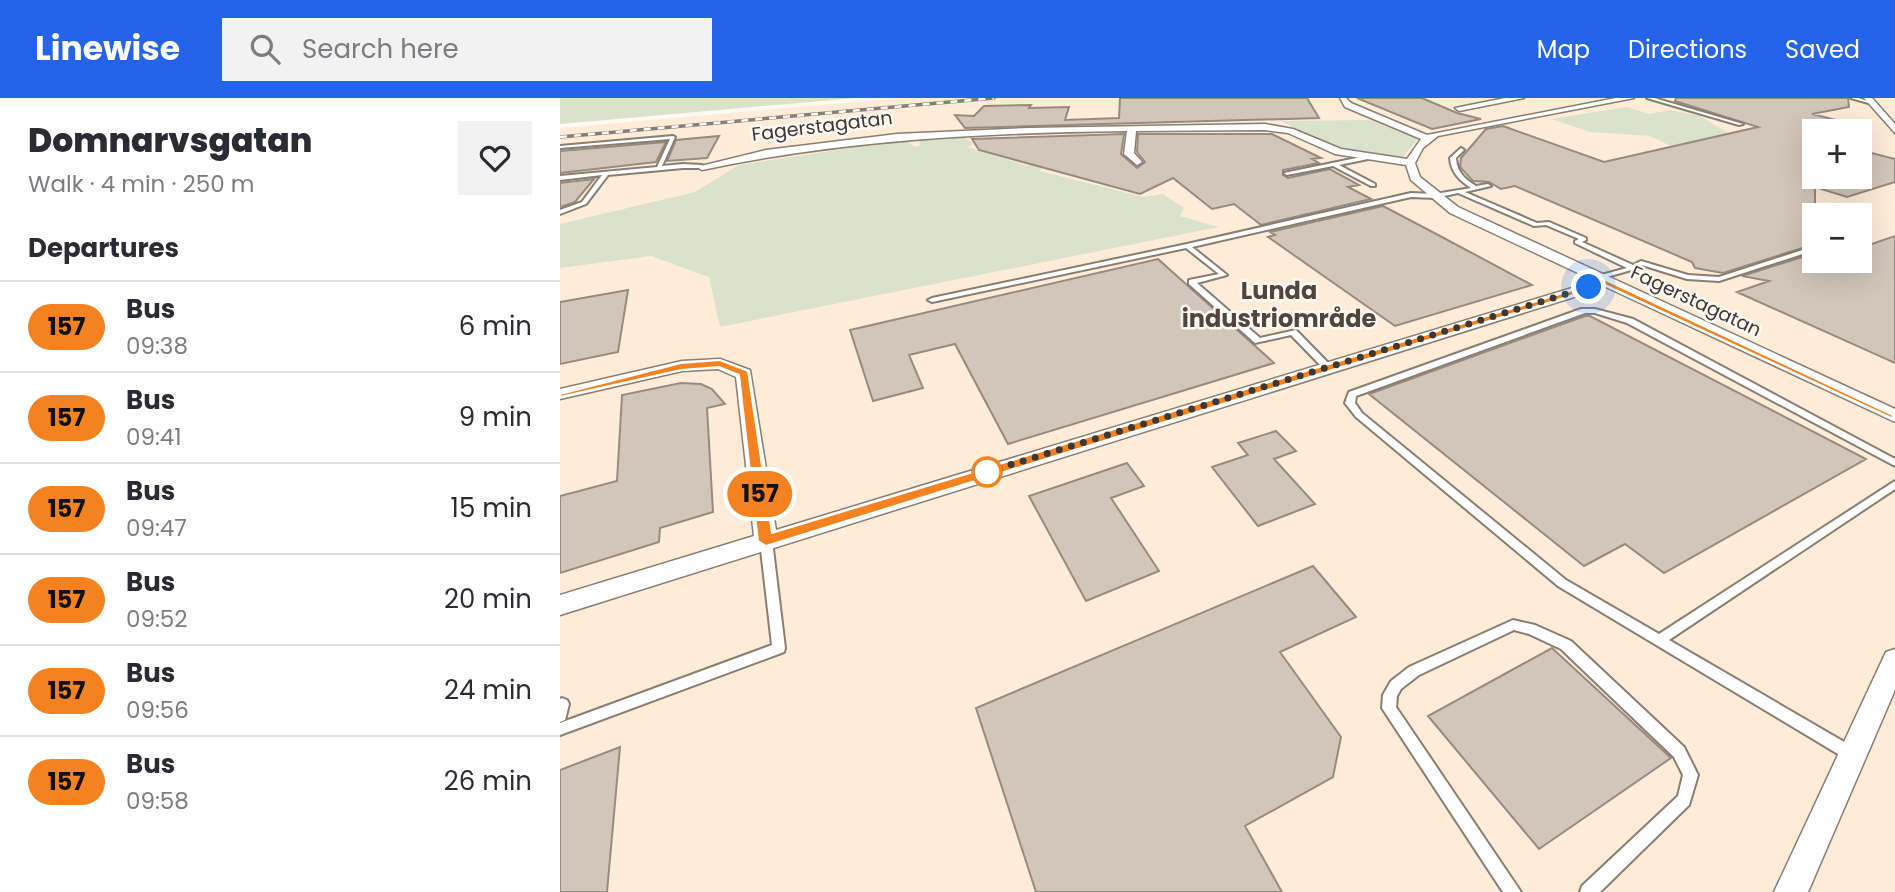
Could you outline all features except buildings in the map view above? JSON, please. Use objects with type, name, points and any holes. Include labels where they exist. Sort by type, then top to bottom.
[{"type":"street","points":[[1467,98],[1452,101],[1456,102],[1454,107],[1498,122]]},
{"type":"street","points":[[1459,108],[1520,98]]},
{"type":"street","points":[[1410,163],[1416,150],[1427,138],[1630,98]]},
{"type":"street","points":[[1343,100],[1348,105],[1427,138]]},
{"type":"street","points":[[1870,100],[1895,130]]},
{"type":"street","name":"Fagerstagatan","points":[[702,167],[738,158],[871,140],[1132,129],[1265,127],[1290,131],[1339,152],[1410,163],[1415,178],[1454,210],[1895,416]]},
{"type":"street","points":[[1132,129],[1129,154],[1137,162]]},
{"type":"street","points":[[560,605],[1328,368],[1601,280]]},
{"type":"street","points":[[560,394],[681,366],[720,364],[744,374],[766,541]]},
{"type":"street","points":[[1791,892],[1895,660]]},
{"type":"lane","points":[[1650,98],[1741,124]]},
{"type":"lane","points":[[1853,98],[1870,100]]},
{"type":"lane","points":[[560,147],[673,137],[659,168]]},
{"type":"lane","points":[[1461,150],[1453,158],[1453,167],[1458,176],[1475,188]]},
{"type":"lane","points":[[1287,173],[1366,158]]},
{"type":"lane","points":[[1334,164],[1373,185]]},
{"type":"lane","name":"Fagerstagatan","points":[[560,178],[659,168],[702,167]]},
{"type":"lane","points":[[560,212],[584,203],[607,173]]},
{"type":"lane","points":[[932,300],[1411,195],[1435,196],[1488,186]]},
{"type":"lane","points":[[1458,191],[1536,225],[1547,223],[1584,239],[1577,242],[1633,268]]},
{"type":"lane","points":[[1187,246],[1224,275],[1192,282],[1258,341],[1293,332],[1328,368]]},
{"type":"lane","points":[[1601,280],[1641,263],[1687,277],[1719,279],[1802,252]]},
{"type":"lane","points":[[1853,755],[1562,583],[1359,415],[1350,403],[1352,394],[1584,312],[1595,311],[1630,321],[1895,463]]},
{"type":"lane","points":[[1659,640],[1895,484]]},
{"type":"lane","points":[[560,729],[779,648],[766,541]]},
{"type":"lane","points":[[1513,892],[1389,708],[1390,695],[1396,685],[1414,671],[1513,625],[1531,629],[1566,645],[1679,752],[1691,775],[1684,800],[1588,892]]},
{"type":"lane","points":[[560,705],[562,704],[560,716]]},
{"type":"shaded area","name":"Lunda industriområde","points":[[901,98],[1895,98],[1895,892],[560,892],[560,128]]},
{"type":"green space","points":[[560,98],[856,98],[560,124]]},
{"type":"green space","points":[[1627,107],[1649,114],[1670,110],[1700,116],[1728,133],[1671,146],[1650,136],[1590,132],[1551,119]]},
{"type":"green space","points":[[1369,120],[1418,139],[1403,157],[1370,154],[1311,136],[1281,121]]},
{"type":"green space","points":[[964,137],[973,144],[968,147],[1027,166],[1039,158],[1048,145],[1040,171],[1143,197],[1163,194],[1184,208],[1180,216],[1219,227],[720,327],[709,277],[651,256],[560,268],[560,224],[695,192],[739,165],[907,139],[914,147],[921,145],[918,140]]},
{"type":"railway","points":[[560,137],[994,98]]},
{"type":"bus line","name":"157","points":[[560,394],[681,366],[720,364],[744,374],[766,541],[1606,282],[1895,416]]},
{"type":"district","name":"Lunda industriområde","points":[[1279,304]]},
{"type":"route","points":[[987,472],[1589,287]]}]
